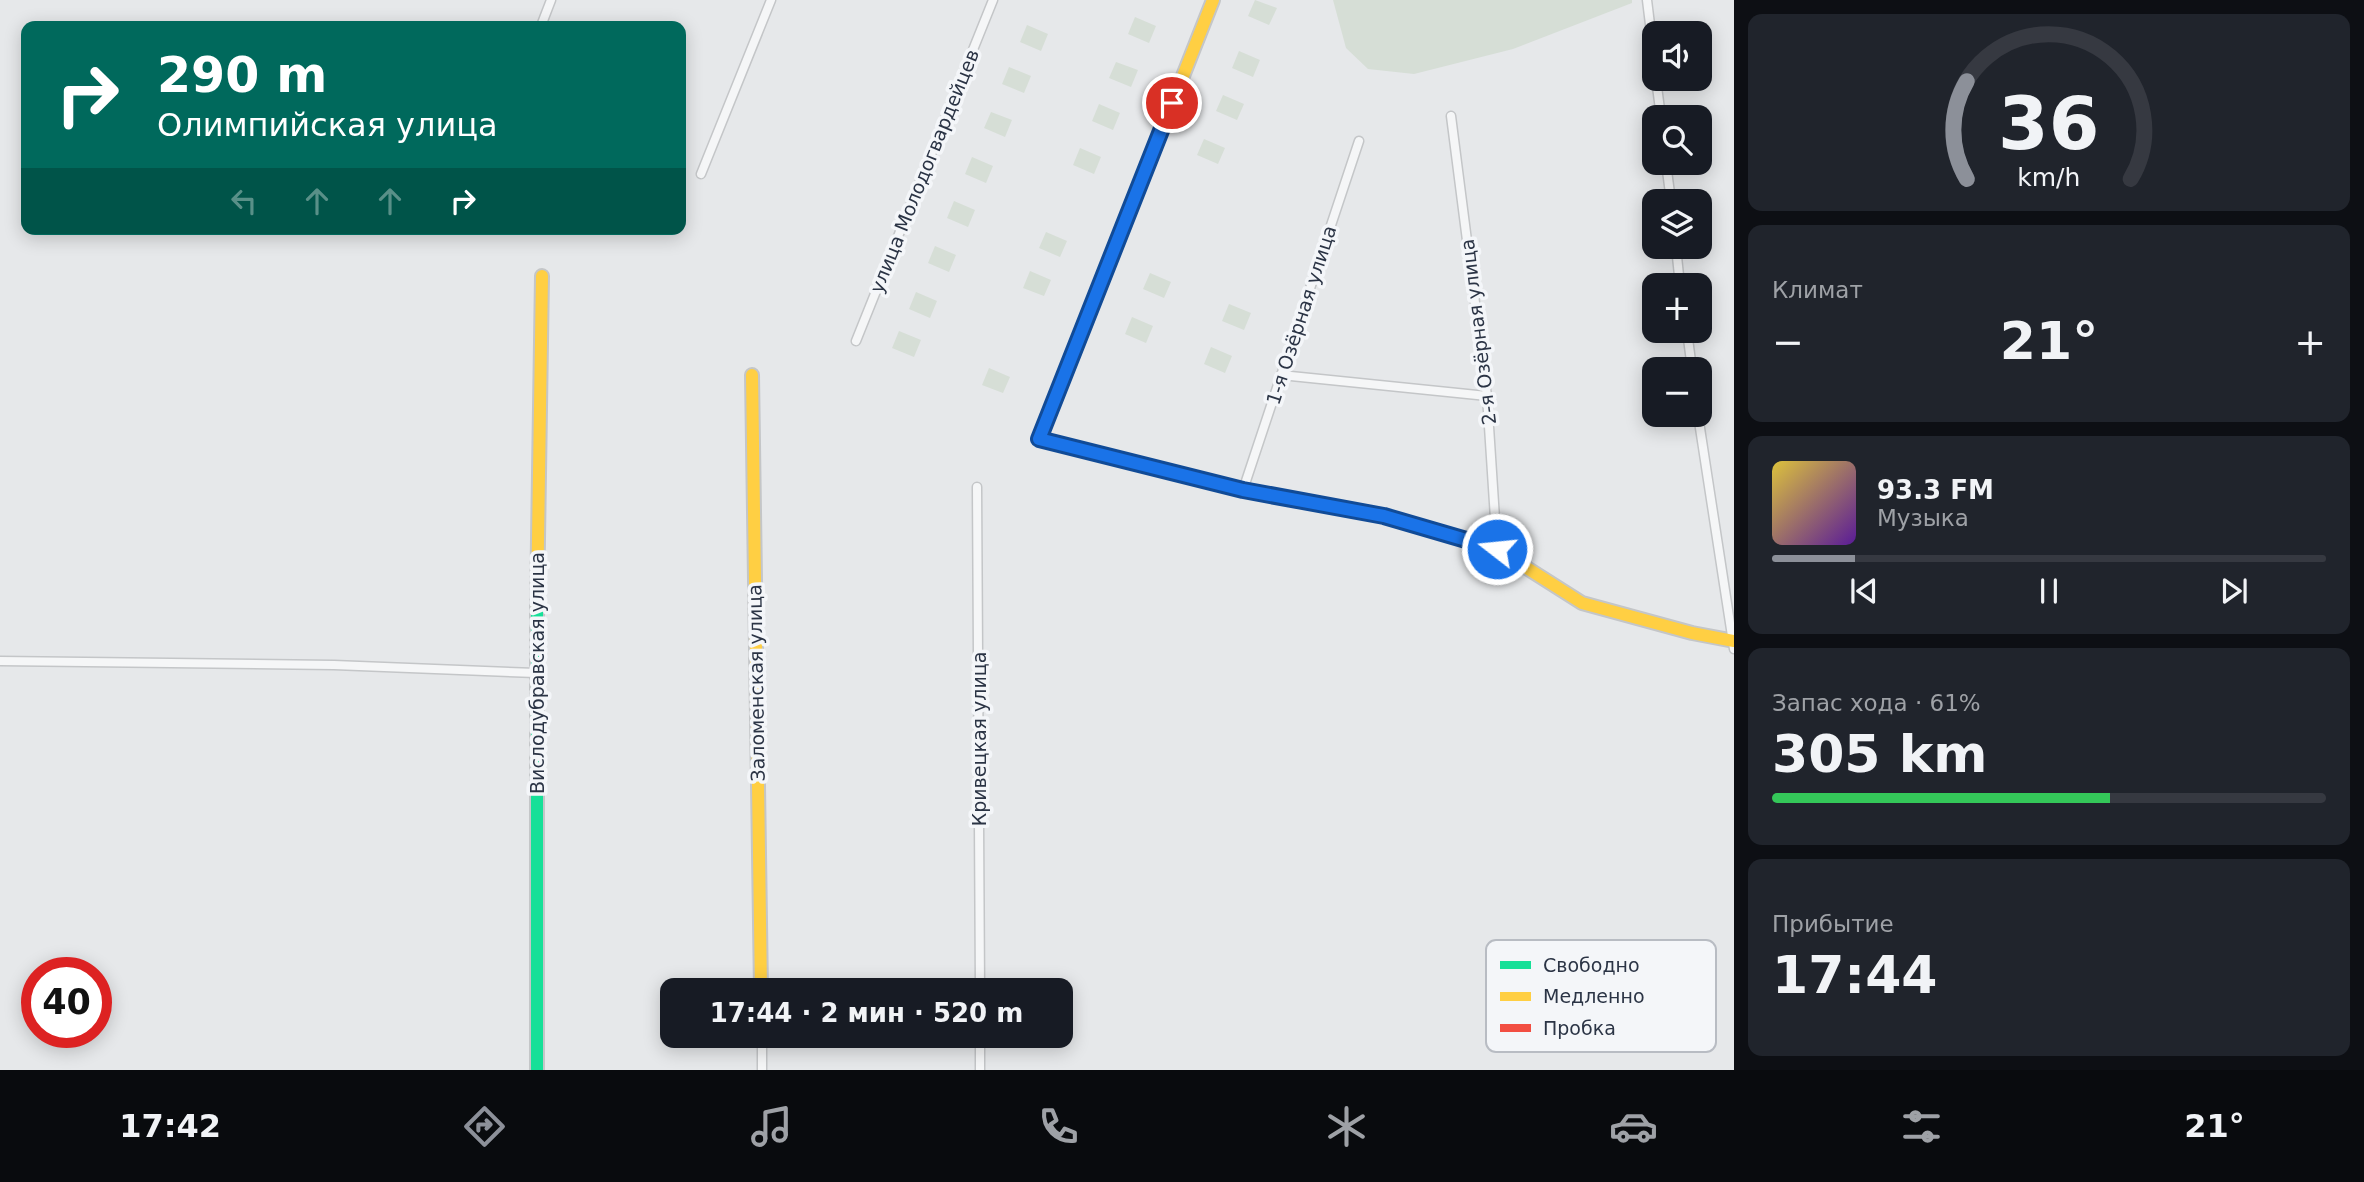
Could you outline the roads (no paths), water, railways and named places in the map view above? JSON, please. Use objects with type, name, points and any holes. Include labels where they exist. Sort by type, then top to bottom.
[{"type":"street","points":[[543,21],[551,0]]},
{"type":"street","points":[[701,174],[771,0]]},
{"type":"street","name":"улица Молодогвардейцев","points":[[856,341],[992,0]]},
{"type":"street","points":[[1213,0],[1039,439],[1243,490],[1384,516],[1497,549],[1582,603],[1734,643],[1700,427]]},
{"type":"street","points":[[1647,0],[1650,21]]},
{"type":"street","name":"2-я Озёрная улица","points":[[1451,116],[1487,396],[1497,549]]},
{"type":"street","name":"1-я Озёрная улица","points":[[1243,490],[1359,141]]},
{"type":"street","name":"Вислодубравская улица","points":[[537,1070],[536,673],[542,276]]},
{"type":"street","name":"Заломенская улица","points":[[752,374],[761,978]]},
{"type":"street","points":[[1281,375],[1487,396]]},
{"type":"street","name":"Кривецкая улица","points":[[977,487],[980,978]]},
{"type":"street","points":[[0,661],[334,665],[536,673]]},
{"type":"street","points":[[762,1048],[762,1070]]},
{"type":"street","points":[[980,1048],[980,1070]]}]
